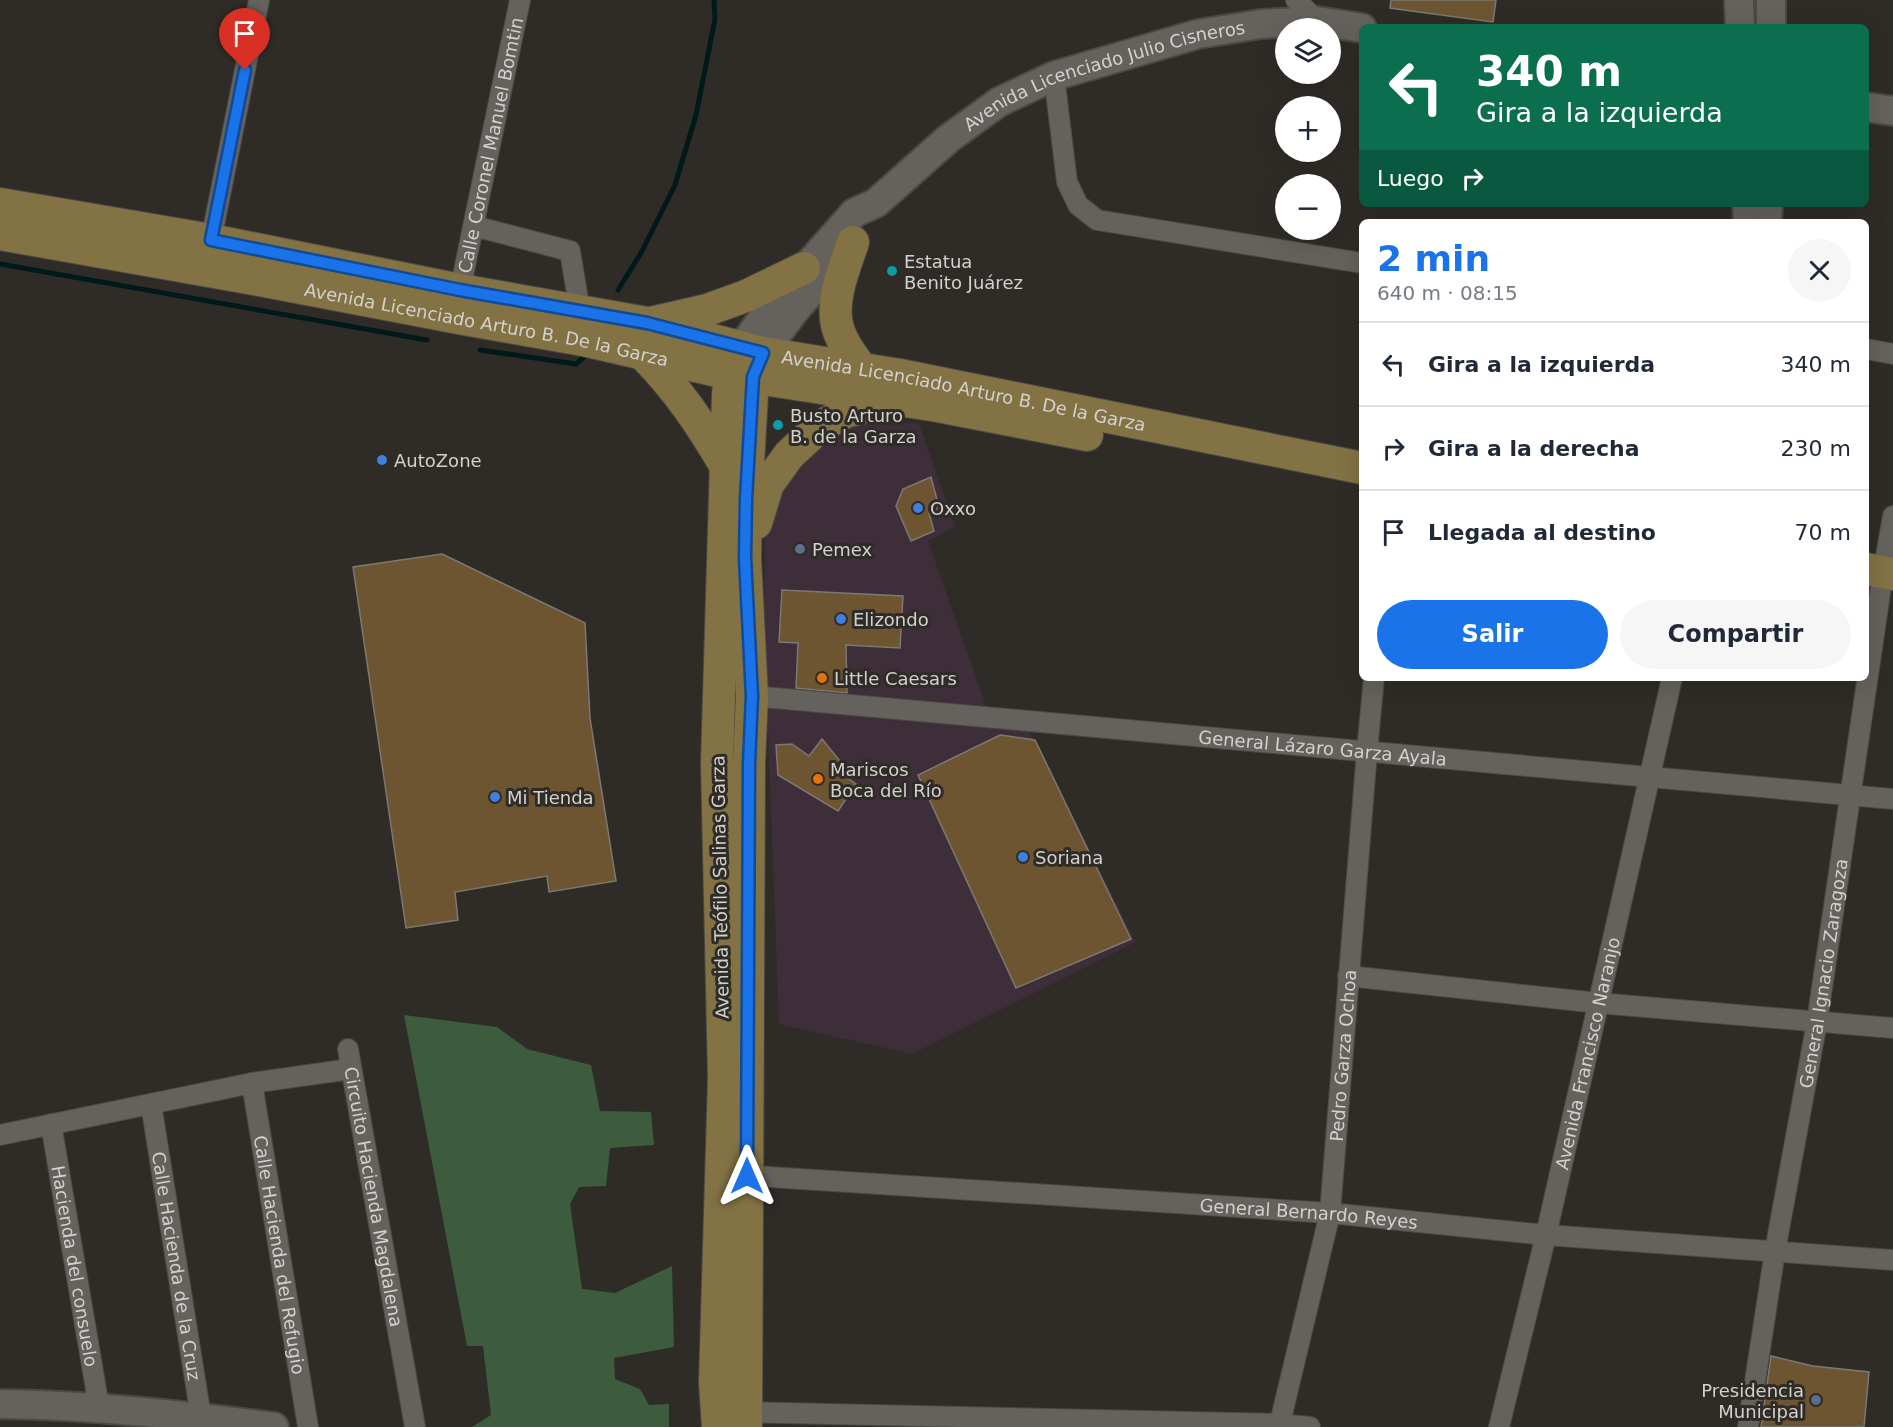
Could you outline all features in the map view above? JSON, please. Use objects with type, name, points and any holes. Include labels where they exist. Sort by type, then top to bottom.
[{"type":"main road","points":[[1771,0],[1771,24]]},
{"type":"main road","name":"Avenida Licenciado Julio Cisneros","points":[[747,363],[771,307],[854,213],[876,203],[948,139],[999,102],[1054,76],[1198,34],[1275,23]]},
{"type":"main road","name":"Avenida Licenciado Julio Cisneros","points":[[1341,25],[1359,28]]},
{"type":"main road","points":[[1869,107],[1893,111]]},
{"type":"main road","name":"Avenida Licenciado Julio Cisneros","points":[[747,363],[867,225],[876,203]]},
{"type":"main road","name":"Avenida Licenciado Arturo B. De la Garza","points":[[0,204],[211,240],[430,283],[462,305],[522,302],[647,323],[747,363],[893,400],[938,406],[1359,487]]},
{"type":"main road","name":"Avenida Licenciado Arturo B. De la Garza","points":[[0,234],[254,279],[462,305],[645,356],[900,375],[1359,467]]},
{"type":"main road","points":[[168,263],[211,240],[254,279]]},
{"type":"main road","points":[[853,242],[839,287],[836,304],[837,325],[845,345],[863,371]]},
{"type":"main road","points":[[647,323],[707,310],[736,300],[804,268]]},
{"type":"main road","points":[[645,356],[677,391],[699,420],[725,465]]},
{"type":"main road","name":"Avenida Teófilo Salinas Garza","points":[[723,1415],[734,1175],[724,1078],[717,763],[725,465],[747,363]]},
{"type":"main road","name":"Avenida Teófilo Salinas Garza","points":[[723,1415],[752,696],[745,558],[747,363]]},
{"type":"main road","points":[[745,558],[768,484],[789,455],[817,429],[845,412],[893,400]]},
{"type":"main road","points":[[717,763],[749,763]]},
{"type":"main road","points":[[0,1404],[99,1407],[201,1422],[274,1427]]},
{"type":"street","points":[[211,240],[260,0]]},
{"type":"street","name":"Calle Coronel Manuel Bomtin","points":[[462,305],[474,226],[520,0]]},
{"type":"street","points":[[1296,0],[1314,18]]},
{"type":"street","points":[[1054,76],[1067,182],[1078,205],[1097,220],[1359,263]]},
{"type":"street","points":[[474,226],[570,251],[580,312]]},
{"type":"street","points":[[1869,350],[1893,354]]},
{"type":"street","name":"General Ignacio Zaragoza","points":[[1869,662],[1881,572],[1893,516]]},
{"type":"street","name":"Pedro Garza Ochoa","points":[[1279,1425],[1330,1213],[1366,751],[1374,681]]},
{"type":"street","name":"Avenida Francisco Naranjo","points":[[1499,1427],[1546,1235],[1671,681]]},
{"type":"street","name":"General Ignacio Zaragoza","points":[[1748,1427],[1775,1251],[1816,1022],[1866,681]]},
{"type":"street","name":"General Lázaro Garza Ayala","points":[[752,696],[1893,799]]},
{"type":"street","points":[[1348,976],[1598,1003],[1893,1028]]},
{"type":"street","points":[[348,1049],[351,1069]]},
{"type":"street","name":"Circuito Hacienda Magdalena","points":[[0,1135],[252,1083],[351,1069],[415,1427]]},
{"type":"street","name":"Calle Hacienda del Refugio","points":[[252,1083],[308,1427]]},
{"type":"street","name":"Calle Hacienda de la Cruz","points":[[151,1104],[201,1422]]},
{"type":"street","name":"Hacienda del consuelo","points":[[51,1124],[99,1407]]},
{"type":"street","name":"General Bernardo Reyes","points":[[734,1175],[1330,1213],[1546,1235],[1893,1260]]},
{"type":"street","points":[[723,1415],[1310,1427]]},
{"type":"shaded area","points":[[868,422],[919,423],[955,527],[928,541],[987,709],[1027,727],[1136,942],[912,1054],[779,1024],[764,621],[765,526],[795,464],[844,427]]},
{"type":"green space","points":[[404,1015],[497,1027],[527,1049],[591,1065],[600,1111],[651,1112],[654,1145],[610,1148],[606,1186],[579,1187],[570,1204],[582,1289],[615,1293],[672,1266],[674,1347],[614,1358],[615,1379],[640,1389],[649,1405],[669,1404],[669,1427],[472,1427],[491,1415],[483,1346],[467,1346]]},
{"type":"building","points":[[1391,0],[1496,0],[1493,22],[1390,8]]},
{"type":"building","name":"Oxxo","points":[[931,477],[940,511],[929,513],[934,531],[911,541],[896,506],[903,489]]},
{"type":"building","name":"Mi Tienda","points":[[442,554],[585,623],[590,718],[616,881],[549,892],[547,876],[455,892],[458,920],[406,928],[353,567]]},
{"type":"building","name":"Elizondo","points":[[782,590],[903,596],[900,648],[846,645],[847,693],[796,688],[798,643],[779,642]]},
{"type":"building","name":"Soriana","points":[[1000,735],[1035,740],[1131,939],[1016,988],[918,775]]},
{"type":"building","name":"Mariscos Boca del Río","points":[[822,739],[840,761],[836,770],[856,784],[838,811],[778,775],[776,745],[792,744],[809,756]]},
{"type":"building","name":"Presidencia Municipal","points":[[1771,1356],[1813,1366],[1869,1372],[1864,1427],[1761,1427]]},
{"type":"waterway","points":[[618,290],[641,253],[675,185],[696,115],[715,19],[714,0]]},
{"type":"waterway","points":[[0,264],[427,340]]},
{"type":"waterway","points":[[480,350],[576,364],[584,357]]},
{"type":"place","name":"Estatua Benito Juárez","points":[[892,271]]},
{"type":"place","name":"Busto Arturo B. de la Garza","points":[[778,425]]},
{"type":"place","name":"AutoZone","points":[[382,460]]},
{"type":"place","name":"Oxxo","points":[[918,508]]},
{"type":"place","name":"Pemex","points":[[800,549]]},
{"type":"place","name":"Elizondo","points":[[841,619]]},
{"type":"place","name":"Little Caesars","points":[[822,678]]},
{"type":"place","name":"Mariscos Boca del Río","points":[[818,779]]},
{"type":"place","name":"Mi Tienda","points":[[495,797]]},
{"type":"place","name":"Soriana","points":[[1023,857]]},
{"type":"place","name":"Presidencia Municipal","points":[[1816,1400]]},
{"type":"route","points":[[245,70],[211,240],[522,302],[647,323],[763,353],[753,377],[746,499],[745,558],[752,696],[749,763],[747,1176]]}]
